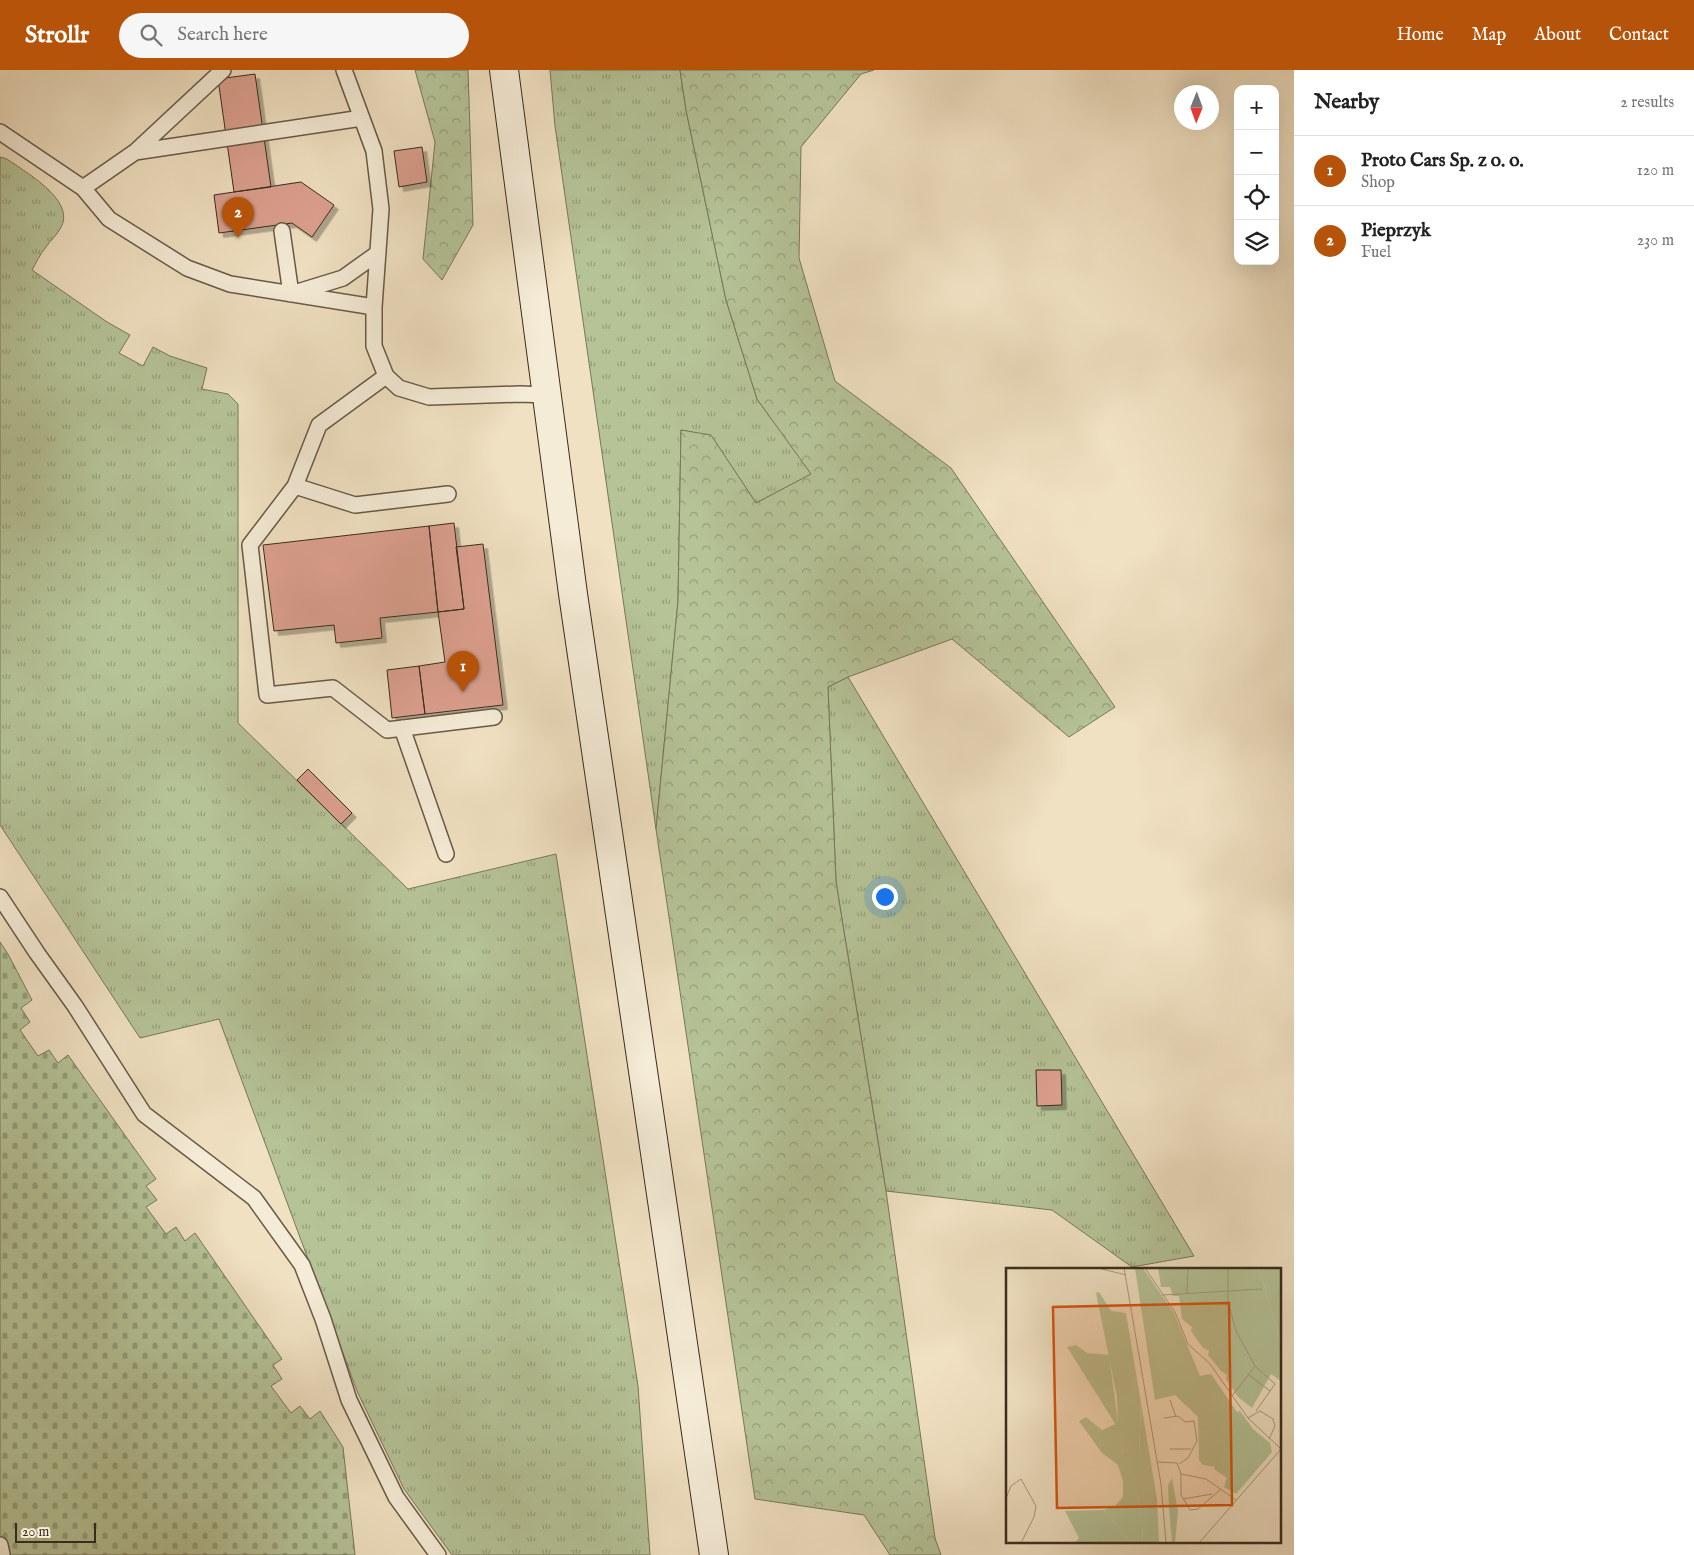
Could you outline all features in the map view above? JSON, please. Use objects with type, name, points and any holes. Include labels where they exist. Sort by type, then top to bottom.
[{"type":"main road","points":[[504,70],[576,613],[714,1555]]},
{"type":"lane","points":[[83,188],[135,152],[224,70]]},
{"type":"lane","points":[[344,70],[374,151],[381,209],[374,306],[374,346],[386,376],[399,388],[428,397],[547,395]]},
{"type":"lane","points":[[135,152],[362,118]]},
{"type":"lane","points":[[0,132],[83,188],[109,219],[187,268],[230,284],[374,306]]},
{"type":"lane","points":[[282,231],[291,294]]},
{"type":"lane","points":[[291,294],[343,278],[378,253]]},
{"type":"lane","points":[[386,376],[319,425],[295,486],[250,545],[268,696],[334,688],[387,730],[494,718]]},
{"type":"lane","points":[[295,486],[355,505],[448,494]]},
{"type":"lane","points":[[402,728],[446,854]]},
{"type":"lane","points":[[0,897],[75,1006],[144,1114],[254,1198],[302,1265],[323,1319],[349,1400],[396,1497],[438,1555]]},
{"type":"lane","points":[[0,1545],[2,1555]]},
{"type":"green space","points":[[415,70],[468,70],[473,225],[442,280],[423,259],[435,142]]},
{"type":"green space","points":[[550,70],[680,70],[686,110],[726,300],[757,399],[812,474],[756,503],[711,436],[681,430],[678,601],[656,829],[555,126]]},
{"type":"green space","points":[[680,70],[874,70],[861,74],[801,147],[799,258],[835,381],[951,468],[1115,707],[1069,737],[952,639],[848,677],[828,687],[836,882],[886,1191],[935,1538],[941,1555],[890,1555],[864,1515],[755,1499],[656,829],[678,601],[681,430],[711,435],[756,503],[811,474],[757,399],[726,300],[686,110]]},
{"type":"green space","points":[[0,157],[7,159],[47,188],[62,208],[64,218],[60,229],[32,270],[107,322],[130,335],[119,353],[143,366],[153,347],[170,356],[207,368],[202,389],[228,394],[238,404],[238,723],[408,889],[556,854],[638,1386],[650,1555],[452,1555],[404,1489],[357,1391],[219,1019],[140,1038],[0,825]]},
{"type":"green space","points":[[848,677],[1194,1256],[1132,1267],[1052,1210],[886,1191],[836,882],[828,687]]},
{"type":"green space","points":[[0,942],[32,1000],[21,1008],[30,1022],[20,1030],[38,1056],[49,1050],[58,1063],[68,1055],[156,1179],[146,1186],[157,1200],[146,1207],[166,1234],[176,1227],[185,1241],[195,1233],[282,1359],[273,1365],[282,1379],[271,1386],[291,1413],[300,1406],[310,1419],[320,1411],[343,1447],[355,1555],[0,1555]]},
{"type":"building","points":[[255,74],[271,187],[234,192],[218,79]]},
{"type":"building","points":[[422,147],[427,182],[399,187],[394,151]]},
{"type":"building","points":[[301,182],[334,205],[312,237],[292,223],[219,233],[214,195]]},
{"type":"building","points":[[454,523],[464,609],[438,612],[429,526]]},
{"type":"building","points":[[429,526],[438,612],[380,618],[382,638],[336,643],[334,625],[274,631],[263,545]]},
{"type":"building","points":[[483,544],[503,705],[425,714],[419,666],[445,662],[438,612],[464,609],[456,547]]},
{"type":"building","points":[[419,666],[425,714],[392,718],[387,670]]},
{"type":"building","points":[[308,769],[352,813],[341,824],[297,780]]},
{"type":"building","points":[[1036,1070],[1061,1070],[1062,1105],[1037,1106]]},
{"type":"place","name":"Pieprzyk","points":[[238,238]]},
{"type":"place","name":"Proto Cars Sp. z o. o.","points":[[463,692]]}]
